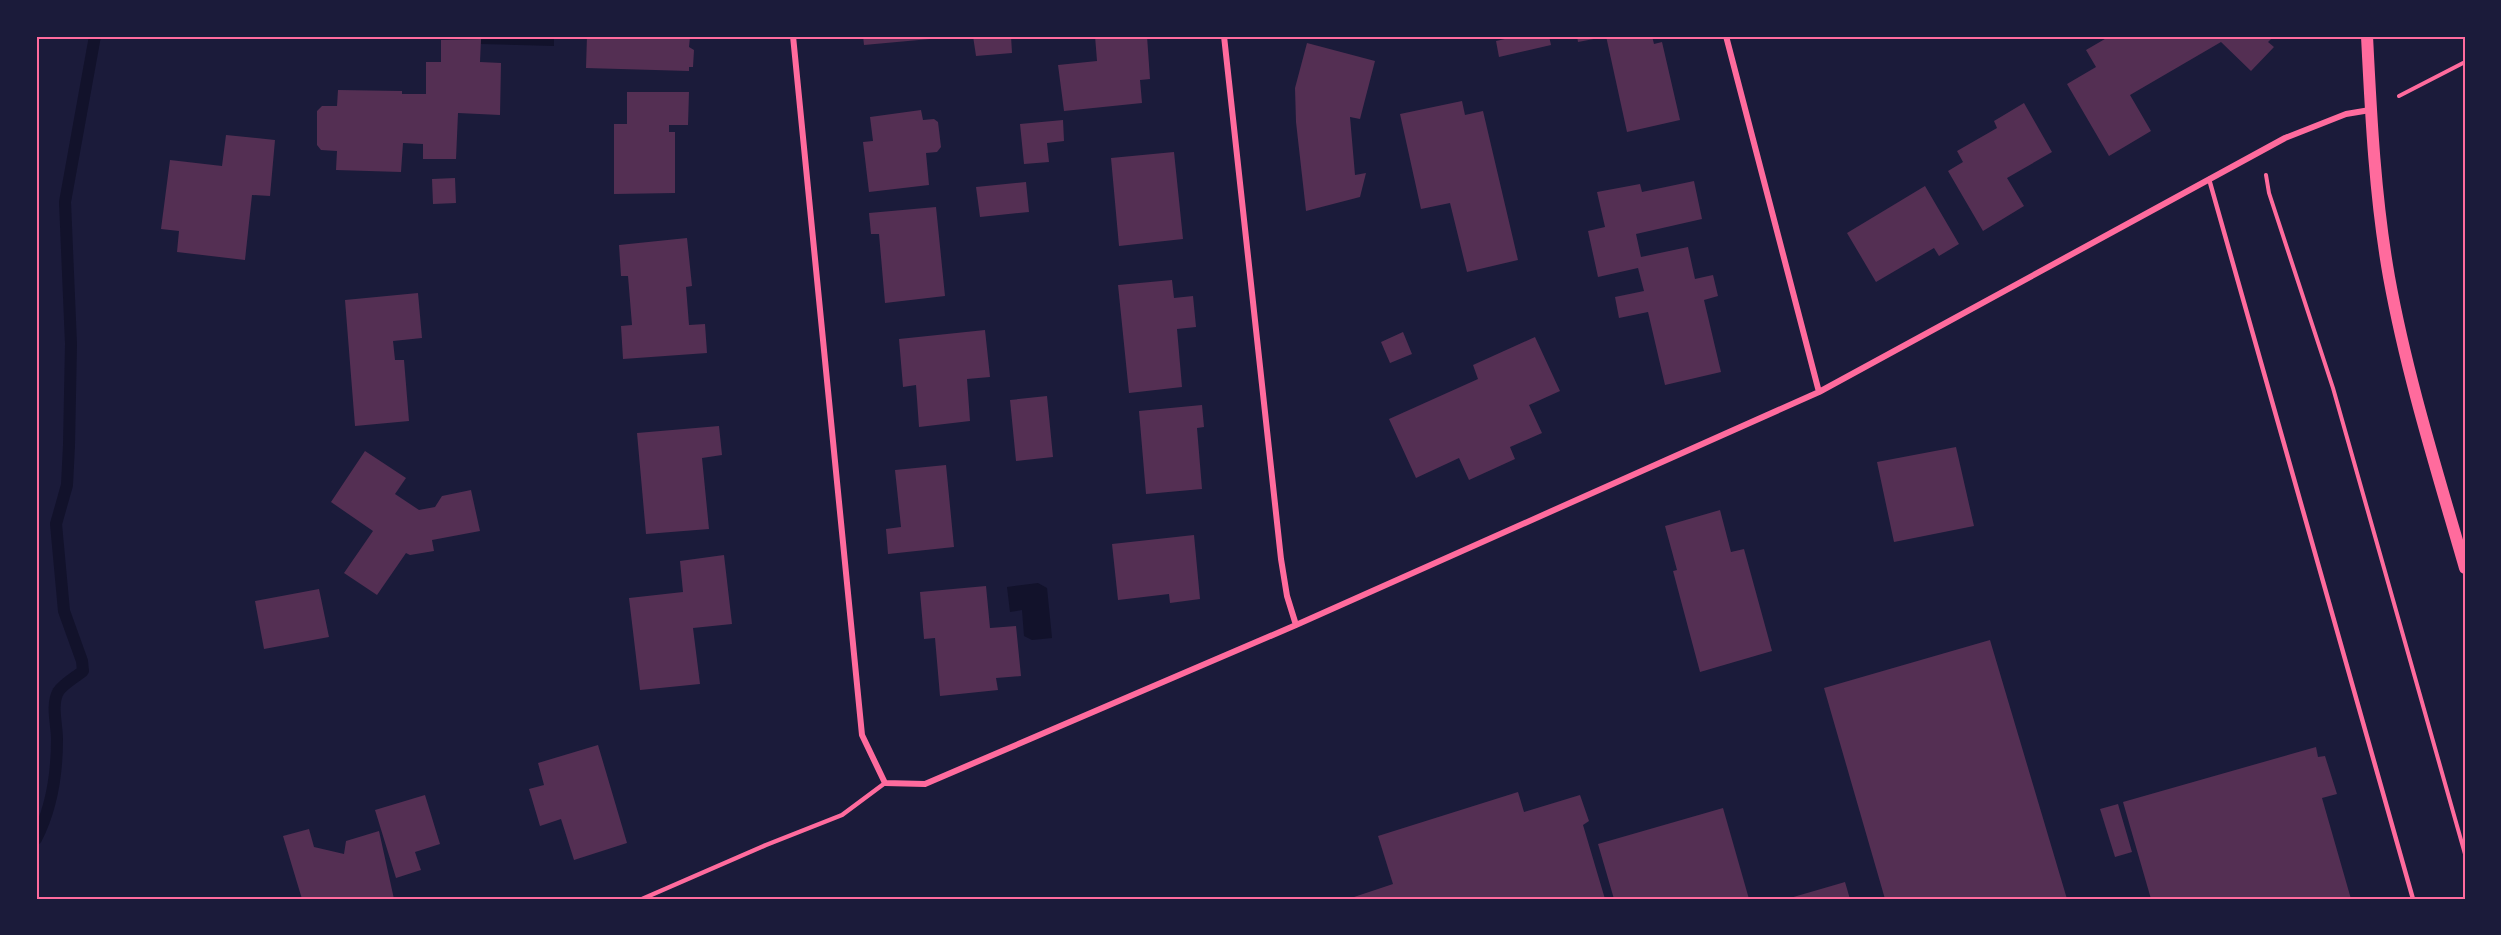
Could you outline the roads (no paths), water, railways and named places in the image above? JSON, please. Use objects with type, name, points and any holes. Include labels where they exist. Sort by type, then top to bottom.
[{"type":"main road","points":[[2367,36],[2370,110],[2389,275],[2418,410],[2465,568]]},
{"type":"street","points":[[793,36],[862,735],[885,783],[925,784],[1296,624],[1819,392],[2285,138],[2346,114],[2370,110]]},
{"type":"street","points":[[1224,36],[1281,559],[1287,596],[1296,624]]},
{"type":"street","points":[[1726,36],[1819,392]]},
{"type":"lane","points":[[2209,179],[2413,899]]},
{"type":"lane","points":[[642,899],[765,845],[842,815],[885,783]]},
{"type":"waterway","points":[[36,839],[50,803],[55,778],[56,697],[63,686],[83,671],[82,661],[64,611],[56,524],[67,485],[69,445],[71,344],[65,202],[95,36]]}]
